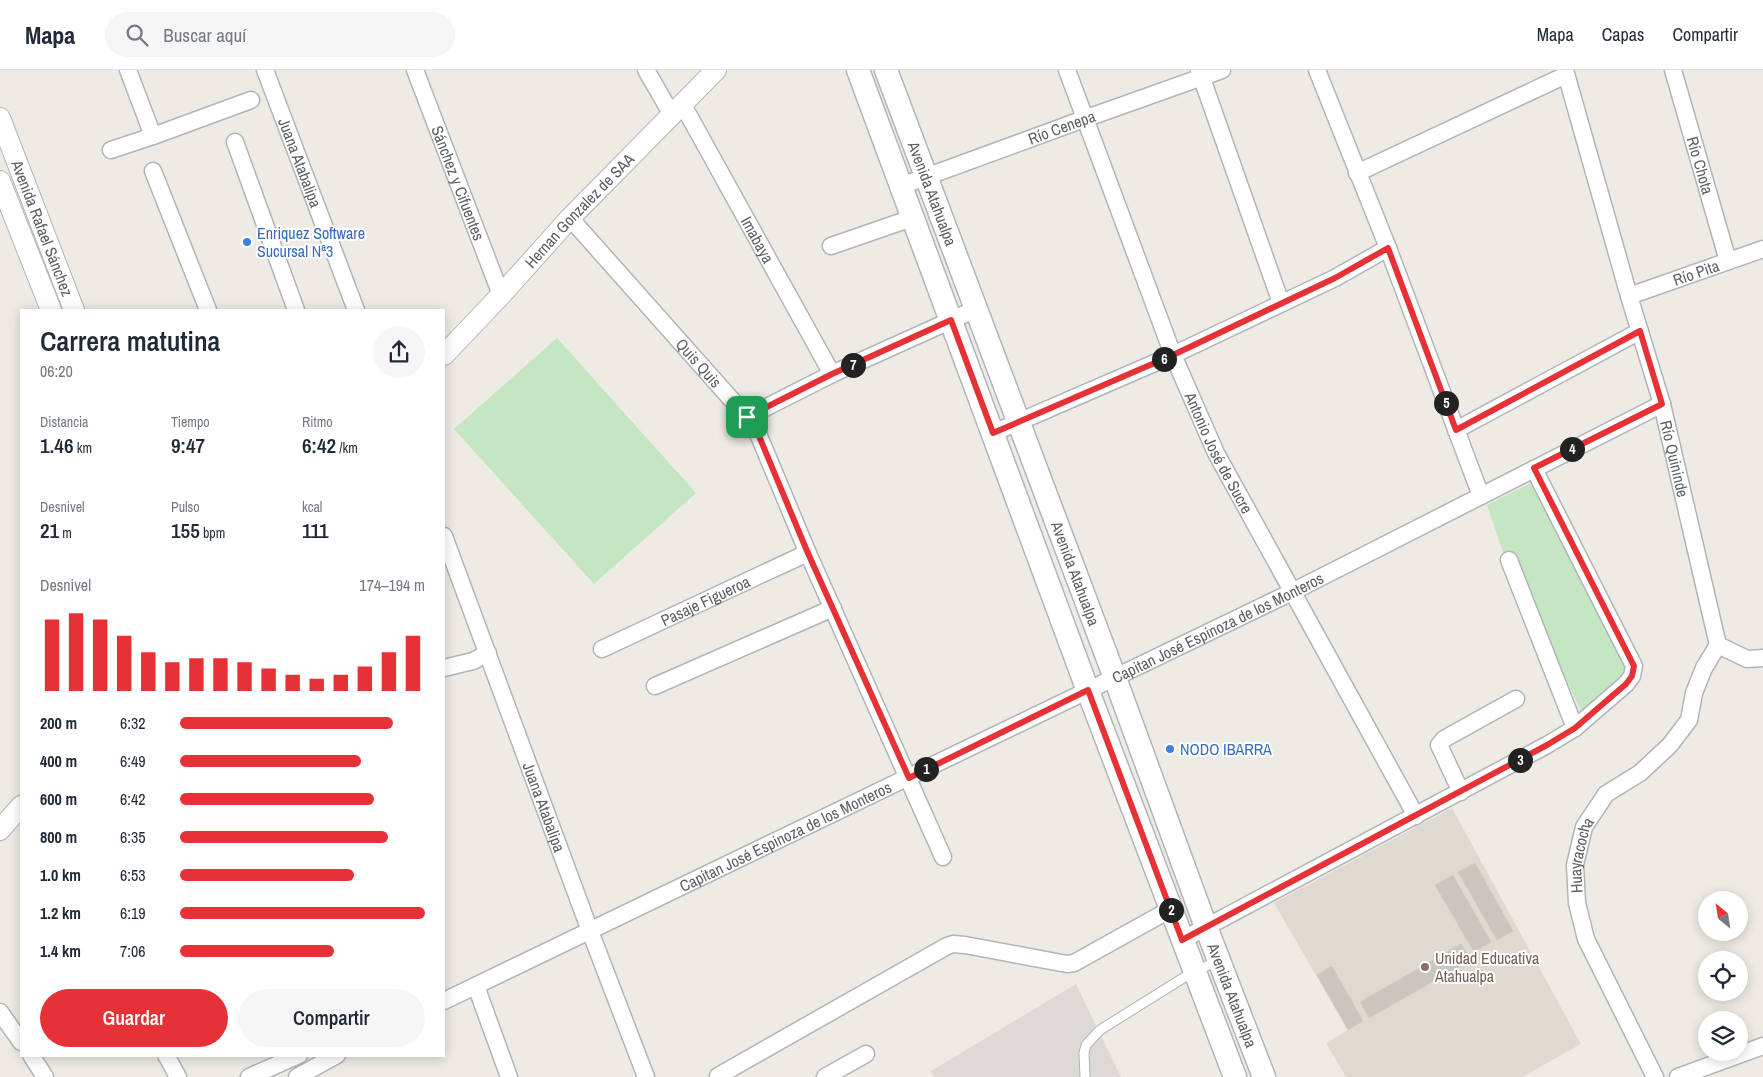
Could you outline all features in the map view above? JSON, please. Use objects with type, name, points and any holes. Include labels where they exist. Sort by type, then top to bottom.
[{"type":"main road","name":"Avenida Atahualpa","points":[[858,70],[1088,690],[1235,1077]]},
{"type":"main road","name":"Avenida Atahualpa","points":[[886,70],[1115,678],[1206,927],[1264,1077]]},
{"type":"street","points":[[128,70],[153,136]]},
{"type":"street","name":"Juana Atabalipa","points":[[265,70],[356,309]]},
{"type":"street","name":"Sánchez y Cifuentes","points":[[415,70],[501,295]]},
{"type":"street","name":"Imabaya","points":[[646,70],[677,110],[832,374]]},
{"type":"street","name":"Hernan Gonzalez de SAA","points":[[445,354],[570,218],[716,70]]},
{"type":"street","name":"Antonio José de Sucre","points":[[1067,70],[1173,355],[1216,453],[1416,816]]},
{"type":"street","name":"Río Cenepa","points":[[901,186],[927,178],[1200,74],[1222,70]]},
{"type":"street","points":[[1317,70],[1388,248],[1480,496]]},
{"type":"street","name":"Río Chota","points":[[1673,70],[1728,261]]},
{"type":"street","points":[[1357,173],[1566,73]]},
{"type":"street","name":"Río Quininde","points":[[1566,73],[1662,404],[1718,646]]},
{"type":"street","points":[[1200,74],[1281,303]]},
{"type":"street","points":[[110,150],[251,100]]},
{"type":"street","name":"Avenida Rafael Sánchez","points":[[0,118],[74,309]]},
{"type":"street","points":[[235,142],[296,309]]},
{"type":"street","points":[[154,171],[208,309]]},
{"type":"street","name":"Avenida Rafael Sánchez","points":[[0,181],[51,309]]},
{"type":"street","name":"Quis Quis","points":[[570,218],[747,417],[759,436],[807,551],[943,857]]},
{"type":"street","points":[[831,246],[912,218]]},
{"type":"street","points":[[993,433],[1173,355],[1335,278],[1388,248]]},
{"type":"street","name":"Río Pita","points":[[1630,296],[1763,249]]},
{"type":"street","points":[[747,417],[832,374],[976,309]]},
{"type":"street","points":[[1456,430],[1640,331]]},
{"type":"street","name":"Capitan José Espinoza de los Monteros","points":[[445,1001],[1292,592],[1662,404]]},
{"type":"street","points":[[1182,940],[1416,816],[1575,728],[1626,684],[1632,676],[1634,666],[1534,468]]},
{"type":"street","name":"Juana Atabalipa","points":[[445,539],[646,1077]]},
{"type":"street","name":"Pasaje Figueroa","points":[[602,648],[760,576],[799,557],[807,551]]},
{"type":"street","points":[[1509,560],[1575,728]]},
{"type":"street","points":[[656,686],[833,608]]},
{"type":"street","points":[[1718,646],[1755,658]]},
{"type":"street","name":"Huayracocha","points":[[1655,1077],[1586,939],[1577,903],[1575,865],[1584,827],[1606,794],[1640,773],[1670,745],[1689,720],[1694,693],[1718,646]]},
{"type":"street","points":[[445,668],[473,661],[488,653]]},
{"type":"street","points":[[1460,792],[1439,745],[1444,739],[1516,699]]},
{"type":"street","points":[[0,830],[20,807]]},
{"type":"street","points":[[718,1076],[947,946],[953,944],[965,945],[1067,964],[1074,963],[1170,909]]},
{"type":"street","points":[[476,986],[509,1077]]},
{"type":"street","points":[[0,1012],[20,1041]]},
{"type":"street","points":[[1678,1077],[1763,1046]]},
{"type":"street","points":[[825,1077],[866,1054]]},
{"type":"street","points":[[32,1057],[45,1077]]},
{"type":"street","points":[[167,1057],[178,1077]]},
{"type":"street","points":[[249,1077],[294,1057]]},
{"type":"street","points":[[297,1077],[332,1057]]},
{"type":"lane","points":[[1085,1077],[1084,1053],[1086,1045],[1100,1030],[1195,970],[1219,960]]},
{"type":"shaded area","name":"Unidad Educativa Atahualpa","points":[[1452,808],[1581,1044],[1522,1077],[1346,1077],[1326,1043],[1348,1030],[1274,903]]},
{"type":"shaded area","points":[[1076,984],[1121,1077],[934,1077],[931,1071]]},
{"type":"green space","points":[[557,338],[696,493],[594,584],[454,429]]},
{"type":"green space","points":[[1533,482],[1625,667],[1613,690],[1583,714],[1507,564],[1487,505]]},
{"type":"building","points":[[1475,863],[1513,931],[1497,940],[1458,872]]},
{"type":"building","points":[[1453,875],[1491,942],[1474,952],[1435,885]]},
{"type":"building","points":[[1461,944],[1471,960],[1369,1018],[1360,1002]]},
{"type":"building","points":[[1332,966],[1363,1021],[1348,1030],[1317,975]]},
{"type":"place","name":"Enriquez Software Sucursal Nª3","points":[[247,242]]},
{"type":"place","name":"NODO IBARRA","points":[[1170,749]]},
{"type":"place","name":"Unidad Educativa Atahualpa","points":[[1425,967]]},
{"type":"route","points":[[1388,248],[1456,430],[1640,331],[1662,404],[1534,468],[1634,666],[1632,676],[1626,684],[1575,728],[1547,745],[1182,940],[1088,690],[909,778],[807,551],[759,436],[747,417],[832,374],[951,320],[993,433],[1173,355],[1335,278],[1388,248]]}]
